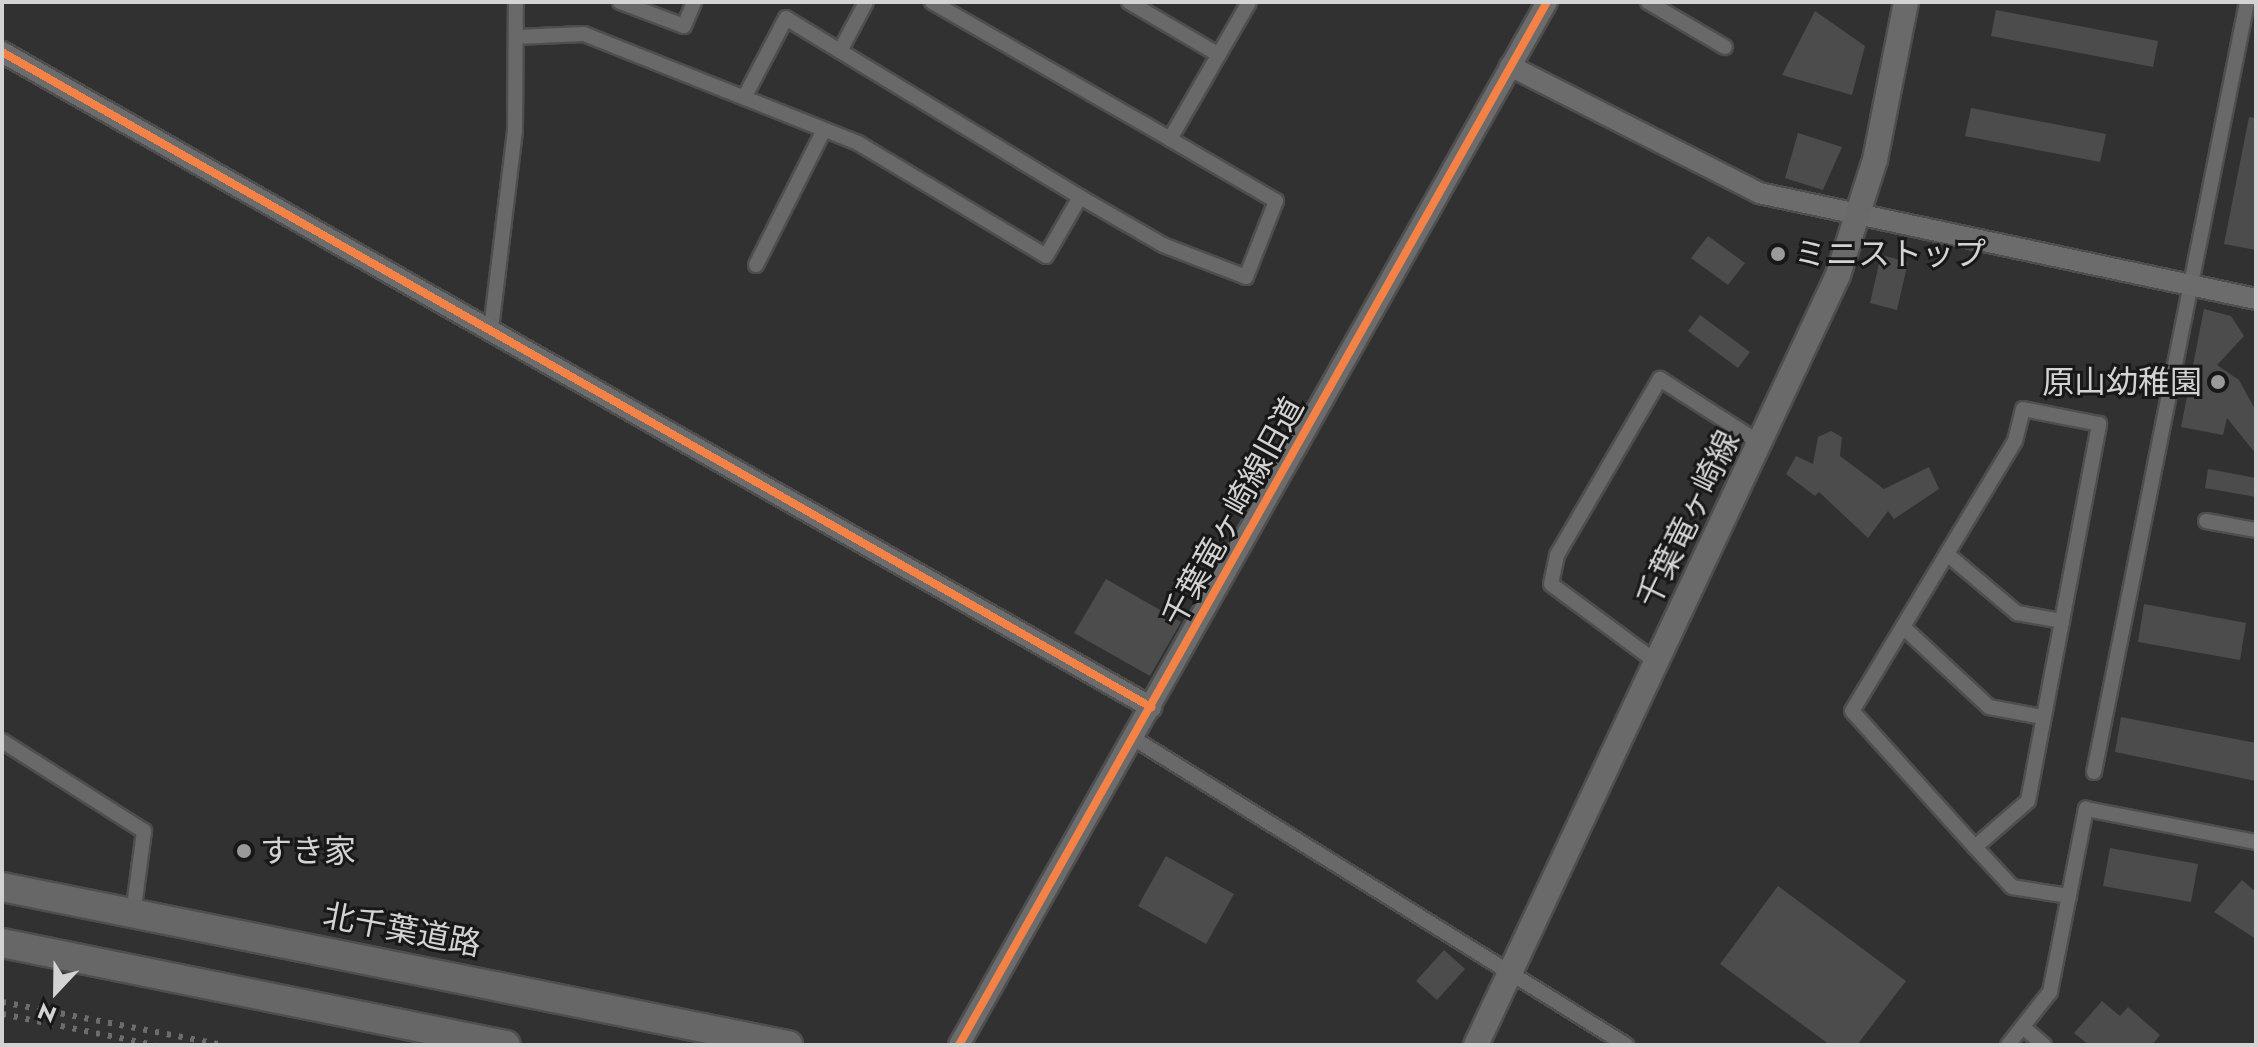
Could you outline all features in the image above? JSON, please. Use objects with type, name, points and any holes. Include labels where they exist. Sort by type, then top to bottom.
[{"type":"highway","name":"北千葉道路","points":[[2,887],[788,1045]]},
{"type":"highway","points":[[2,943],[506,1045]]},
{"type":"main road","name":"千葉竜ヶ崎線","points":[[1476,1045],[1760,443],[1859,220],[1906,2]]},
{"type":"street","points":[[491,329],[515,130],[516,2]]},
{"type":"street","points":[[620,2],[684,26],[694,2]]},
{"type":"street","points":[[840,51],[866,2]]},
{"type":"street","points":[[744,98],[786,18],[1163,245],[1246,277],[1276,201],[932,2]]},
{"type":"street","points":[[1129,2],[1219,55]]},
{"type":"street","points":[[1170,139],[1249,2]]},
{"type":"street","name":"千葉竜ヶ崎線旧道","points":[[959,1045],[1547,2]]},
{"type":"street","points":[[1648,2],[1725,47]]},
{"type":"street","points":[[2094,772],[2188,285],[2247,2]]},
{"type":"street","points":[[516,37],[584,34],[824,130],[1046,256],[1080,197]]},
{"type":"street","points":[[2,52],[1151,707]]},
{"type":"street","points":[[1510,66],[1710,173],[1859,220],[2256,299]]},
{"type":"street","points":[[756,265],[824,130]]},
{"type":"street","points":[[1655,661],[1551,584],[1557,555],[1660,379],[1760,443]]},
{"type":"street","points":[[1975,847],[2028,801],[2099,424],[2023,409],[2015,441],[1852,711],[1975,847],[2012,887],[2069,896]]},
{"type":"street","points":[[2206,521],[2256,530]]},
{"type":"street","points":[[1947,554],[2017,613],[2062,621]]},
{"type":"street","points":[[1903,627],[1989,707],[2043,717]]},
{"type":"street","points":[[1133,738],[1482,949],[1509,974],[1626,1045]]},
{"type":"street","points":[[2,741],[144,831],[133,914]]},
{"type":"street","points":[[2008,1045],[2050,992],[2086,809],[2256,842]]},
{"type":"street","points":[[2023,1027],[2044,1045]]},
{"type":"building","points":[[1996,10],[2158,41],[2153,67],[1991,36]]},
{"type":"building","points":[[1815,11],[1865,46],[1852,95],[1782,75]]},
{"type":"building","points":[[1971,108],[2106,134],[2100,162],[1965,136]]},
{"type":"building","points":[[2249,117],[2256,118],[2256,250],[2224,244]]},
{"type":"building","points":[[1798,133],[1842,147],[1823,190],[1785,178]]},
{"type":"building","points":[[1708,236],[1745,263],[1728,285],[1691,258]]},
{"type":"building","points":[[1881,255],[1908,262],[1897,310],[1870,303]]},
{"type":"building","points":[[2204,309],[2231,316],[2244,336],[2217,365],[2239,380],[2256,411],[2256,454],[2227,418],[2223,435],[2181,427]]},
{"type":"building","points":[[1700,315],[1750,352],[1738,368],[1688,331]]},
{"type":"building","points":[[1831,431],[1842,437],[1840,456],[1884,489],[1929,467],[1939,489],[1894,519],[1888,511],[1868,538],[1819,492],[1815,496],[1786,474],[1796,456],[1813,464],[1818,437]]},
{"type":"building","points":[[2208,469],[2256,478],[2256,497],[2205,488]]},
{"type":"building","points":[[1106,579],[1181,622],[1150,676],[1074,633]]},
{"type":"building","points":[[2144,604],[2246,623],[2240,660],[2138,642]]},
{"type":"building","points":[[2121,717],[2256,743],[2256,781],[2115,752]]},
{"type":"building","points":[[2110,848],[2198,864],[2191,902],[2103,886]]},
{"type":"building","points":[[1166,856],[1234,894],[1206,944],[1138,906]]},
{"type":"building","points":[[2242,880],[2256,892],[2256,939],[2214,912]]},
{"type":"building","points":[[1778,886],[1906,981],[1857,1045],[1830,1045],[1720,964]]},
{"type":"building","points":[[1444,950],[1465,969],[1437,1000],[1416,981]]},
{"type":"building","points":[[2102,1001],[2120,1016],[2128,1007],[2160,1035],[2152,1045],[2089,1045],[2074,1033]]},
{"type":"railway","points":[[2,1002],[223,1045]]},
{"type":"railway","points":[[2,1014],[155,1045]]},
{"type":"cycle path","points":[[959,1045],[1547,2]]},
{"type":"cycle path","points":[[2,52],[1151,707]]},
{"type":"place","name":"ミニストップ","points":[[1778,254]]},
{"type":"place","name":"原山幼稚園","points":[[2218,382]]},
{"type":"place","name":"すき家","points":[[244,851]]}]
